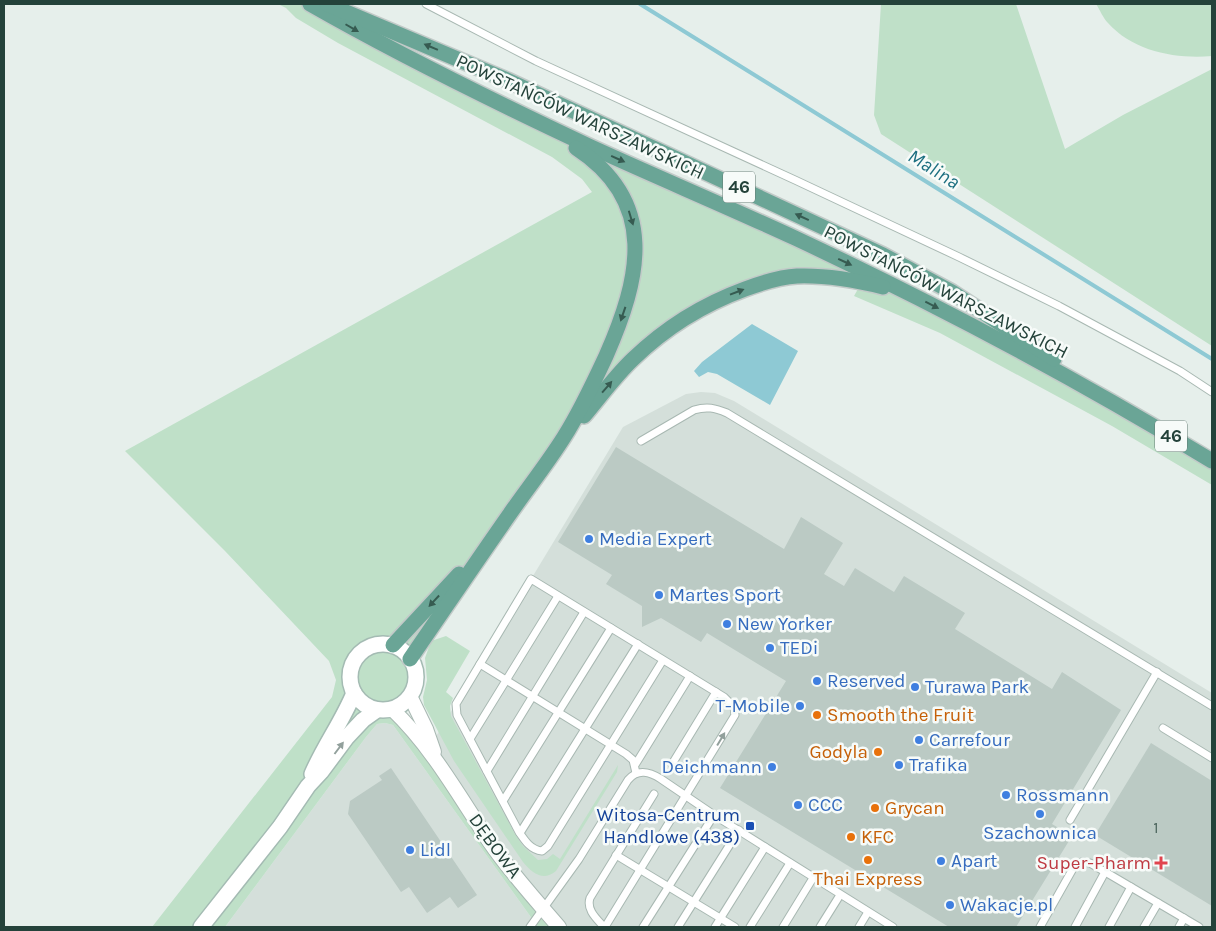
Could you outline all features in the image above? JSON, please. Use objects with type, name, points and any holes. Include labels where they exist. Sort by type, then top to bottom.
[{"type":"main road","name":"POWSTAŃCÓW WARSZAWSKICH","points":[[310,4],[370,38],[494,101],[794,238],[907,292],[1017,349],[1129,411],[1212,462]]},
{"type":"main road","name":"POWSTAŃCÓW WARSZAWSKICH","points":[[327,4],[507,80],[883,255],[952,292],[1129,411]]},
{"type":"main road","points":[[410,659],[564,437],[591,388],[626,306],[634,266],[635,241],[633,224],[616,185],[600,166],[568,142],[494,101]]},
{"type":"main road","points":[[564,437],[585,416],[618,375],[644,348],[678,322],[714,301],[767,282],[796,276],[823,276],[907,292]]},
{"type":"main road","points":[[393,645],[459,574],[481,555]]},
{"type":"street","points":[[201,927],[280,827],[308,786],[356,727],[384,709],[402,704],[410,696],[416,678],[415,668],[400,648],[383,644],[373,645],[364,649],[352,664],[349,674],[350,684],[354,693],[364,704],[384,709]]},
{"type":"street","points":[[308,786],[320,755],[354,693]]},
{"type":"street","name":"DĘBOWA","points":[[410,696],[432,743],[436,760]]},
{"type":"street","name":"DĘBOWA","points":[[384,709],[408,725],[436,760],[490,843],[560,927]]},
{"type":"lane","points":[[426,4],[536,61],[795,180],[1034,294],[1180,371],[1212,392]]},
{"type":"lane","points":[[641,441],[694,410],[713,407],[727,413],[1212,706]]},
{"type":"lane","points":[[654,794],[589,902],[590,910],[605,927],[687,796],[736,714],[736,710],[731,702],[716,692],[531,580],[456,704],[457,715],[520,833],[534,849],[542,851],[546,850],[663,660]]},
{"type":"lane","points":[[470,739],[558,596]]},
{"type":"lane","points":[[487,771],[584,612]]},
{"type":"lane","points":[[503,802],[611,628]]},
{"type":"lane","points":[[520,833],[638,644]]},
{"type":"lane","points":[[480,664],[626,754],[633,760],[636,773]]},
{"type":"lane","points":[[1070,820],[1157,672]]},
{"type":"lane","points":[[635,765],[690,676]]},
{"type":"lane","points":[[672,764],[716,692]]},
{"type":"lane","points":[[1163,728],[1212,758]]},
{"type":"lane","points":[[530,927],[579,859],[628,780],[636,773],[645,772],[653,774],[714,815],[893,927]]},
{"type":"lane","points":[[643,927],[714,815]]},
{"type":"lane","points":[[678,927],[738,830]]},
{"type":"lane","points":[[715,927],[765,847]]},
{"type":"lane","points":[[616,855],[735,927]]},
{"type":"lane","points":[[1040,927],[1075,865],[1082,862],[1090,863],[1199,927]]},
{"type":"lane","points":[[750,927],[790,863]]},
{"type":"lane","points":[[1075,927],[1105,872]]},
{"type":"lane","points":[[783,927],[813,878]]},
{"type":"lane","points":[[1109,927],[1131,888]]},
{"type":"lane","points":[[820,927],[840,895]]},
{"type":"lane","points":[[1144,927],[1158,903]]},
{"type":"lane","points":[[859,927],[868,912]]},
{"type":"lane","points":[[1179,927],[1184,918]]},
{"type":"shaded area","name":"Turawa Park","points":[[715,393],[734,401],[1212,693],[1212,927],[559,927],[532,896],[432,743],[623,427],[686,394]]},
{"type":"shaded area","points":[[377,724],[393,725],[538,927],[225,927],[366,737]]},
{"type":"green space","points":[[278,4],[310,4],[794,238],[1212,461],[1212,485],[1112,426],[940,333],[854,296],[862,282],[796,276],[695,312],[603,392],[411,659],[415,675],[414,688],[406,700],[392,709],[559,927],[538,927],[393,725],[385,723],[377,724],[366,737],[225,927],[152,927],[332,697],[336,680],[329,661],[225,551],[125,451],[592,192],[582,179],[552,157],[338,43],[296,18],[286,8]]},
{"type":"green space","points":[[881,4],[1016,4],[1065,149],[1123,115],[1212,69],[1212,346],[881,134],[874,115]]},
{"type":"green space","points":[[1096,4],[1212,4],[1212,56],[1170,55],[1143,47],[1118,33],[1106,21]]},
{"type":"green space","points":[[446,636],[470,651],[446,692],[453,698],[450,706],[451,716],[515,834],[523,846],[538,860],[547,859],[553,854],[560,859],[618,765],[617,772],[556,871],[547,876],[534,873],[523,862],[454,761],[424,705],[423,697],[427,680],[425,658],[431,641]]},
{"type":"water","points":[[752,324],[798,351],[770,405],[717,374],[708,372],[699,377],[694,371],[702,362]]},
{"type":"building","name":"Turawa Park","points":[[616,447],[784,549],[801,517],[843,543],[824,574],[844,586],[855,568],[894,592],[904,576],[965,613],[955,629],[1052,689],[1062,672],[1121,710],[1052,824],[1072,836],[1016,927],[949,927],[720,788],[786,681],[707,633],[701,642],[661,618],[642,627],[642,606],[606,584],[612,575],[558,542]]},
{"type":"building","points":[[1151,743],[1212,781],[1212,906],[1095,835]]},
{"type":"building","name":"Lidl","points":[[391,768],[477,895],[458,908],[450,897],[427,913],[409,887],[401,892],[348,814],[350,801],[382,780],[379,776]]},
{"type":"waterway","name":"Malina","points":[[640,4],[1212,359]]},
{"type":"place","name":"Media Expert","points":[[589,539]]},
{"type":"place","name":"Martes Sport","points":[[659,595]]},
{"type":"place","name":"New Yorker","points":[[727,624]]},
{"type":"place","name":"TEDi","points":[[770,648]]},
{"type":"place","name":"Reserved","points":[[817,681]]},
{"type":"place","name":"Turawa Park","points":[[915,687]]},
{"type":"place","name":"T-Mobile","points":[[800,706]]},
{"type":"place","name":"Smooth the Fruit","points":[[817,715]]},
{"type":"place","name":"Carrefour","points":[[919,740]]},
{"type":"place","name":"Godyla","points":[[878,752]]},
{"type":"place","name":"Trafika","points":[[899,765]]},
{"type":"place","name":"Deichmann","points":[[772,767]]},
{"type":"place","name":"Rossmann","points":[[1006,795]]},
{"type":"place","name":"CCC","points":[[798,805]]},
{"type":"place","name":"Grycan","points":[[875,808]]},
{"type":"place","name":"Szachownica","points":[[1040,814]]},
{"type":"place","name":"Witosa-Centrum Handlowe (438)","points":[[750,826]]},
{"type":"place","name":"KFC","points":[[851,837]]},
{"type":"place","name":"Lidl","points":[[410,850]]},
{"type":"place","name":"Thai Express","points":[[868,860]]},
{"type":"place","name":"Apart","points":[[941,861]]},
{"type":"place","name":"Super-Pharm","points":[[1161,863]]},
{"type":"place","name":"Wakacje.pl","points":[[950,905]]}]
